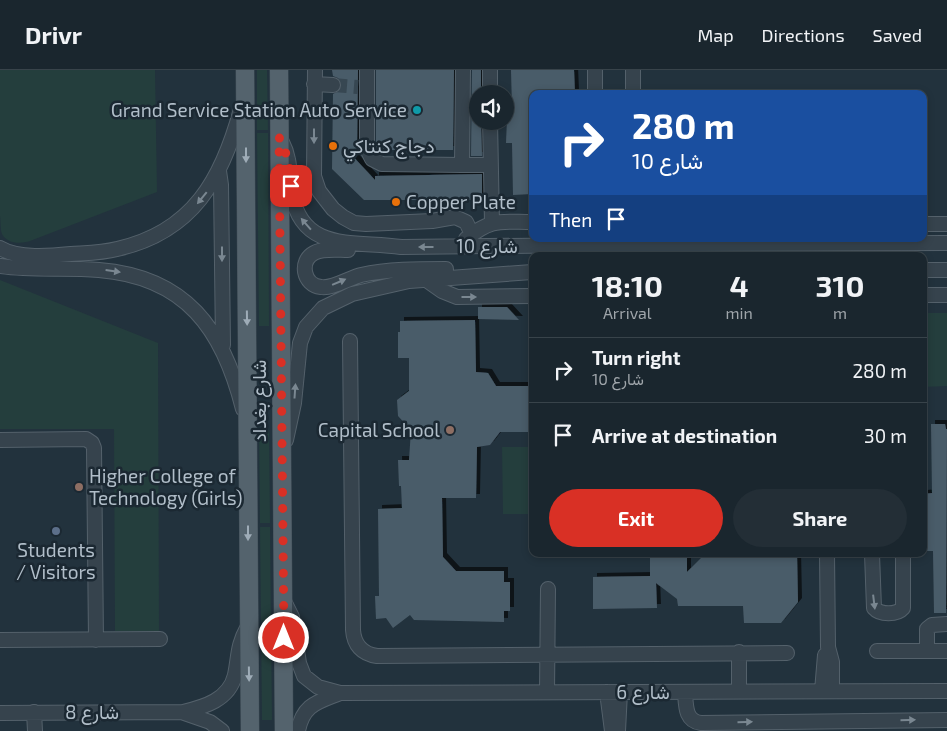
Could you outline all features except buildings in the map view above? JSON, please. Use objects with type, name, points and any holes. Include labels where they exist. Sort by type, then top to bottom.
[{"type":"main road","name":"شارع بغداد","points":[[246,70],[250,731]]},
{"type":"main road","name":"شارع بغداد","points":[[279,70],[284,731]]},
{"type":"street","points":[[367,70],[362,88],[367,149],[372,159],[382,164],[490,166]]},
{"type":"street","points":[[462,165],[463,70]]},
{"type":"street","points":[[490,70],[490,85]]},
{"type":"street","points":[[595,70],[595,90]]},
{"type":"street","points":[[633,70],[633,90]]},
{"type":"street","points":[[333,85],[315,77],[315,181],[322,195],[338,214],[360,224],[432,221],[455,217],[466,222],[472,234]]},
{"type":"street","points":[[0,266],[65,262],[116,250],[148,239],[182,218],[200,201],[219,171],[236,130],[246,89]]},
{"type":"street","points":[[490,130],[492,223]]},
{"type":"street","name":"شارع 10","points":[[279,137],[289,161],[294,203],[302,220],[323,238],[333,241],[401,247],[456,247],[575,242],[690,244],[947,243]]},
{"type":"street","points":[[219,171],[222,185],[222,325],[225,354]]},
{"type":"street","points":[[456,247],[472,234],[492,223],[529,222]]},
{"type":"street","points":[[927,224],[947,224]]},
{"type":"street","points":[[401,247],[382,250],[321,250],[307,259],[304,270],[312,283],[321,287],[327,287],[361,275],[403,270],[487,269],[515,272]]},
{"type":"street","points":[[0,248],[12,254],[129,274],[158,284],[178,296],[208,324],[225,354],[238,390],[248,436]]},
{"type":"street","points":[[927,270],[947,270]]},
{"type":"street","name":"شارع 10","points":[[281,455],[291,420],[300,343],[311,320],[330,303],[352,294],[391,284],[425,279],[529,272]]},
{"type":"street","points":[[425,279],[452,296],[529,296]]},
{"type":"street","points":[[927,295],[947,295]]},
{"type":"street","points":[[350,341],[353,630],[356,643],[364,653],[377,656],[788,653]]},
{"type":"street","points":[[0,440],[86,439],[92,443],[94,448],[96,640]]},
{"type":"street","points":[[827,557],[828,647],[832,662],[827,691]]},
{"type":"street","points":[[872,557],[874,608],[879,612],[896,613],[903,608],[903,557]]},
{"type":"street","points":[[547,692],[548,589]]},
{"type":"street","name":"شارع 6","points":[[284,600],[292,617],[299,663],[304,676],[318,687],[340,694]]},
{"type":"street","points":[[927,651],[927,629],[932,625],[947,624]]},
{"type":"street","name":"شارع 8","points":[[0,713],[183,712],[212,704],[229,688],[235,674],[239,646],[248,626]]},
{"type":"street","points":[[0,640],[160,639]]},
{"type":"street","points":[[877,651],[947,651]]},
{"type":"street","points":[[739,652],[739,691]]},
{"type":"street","name":"شارع 6","points":[[298,731],[301,719],[309,707],[319,700],[340,694],[947,691]]},
{"type":"street","points":[[612,731],[614,692]]},
{"type":"street","points":[[614,692],[618,731]]},
{"type":"street","points":[[684,692],[686,711],[688,716],[696,722],[800,726],[947,720]]},
{"type":"street","points":[[34,712],[35,731]]},
{"type":"street","name":"شارع 8","points":[[183,712],[210,722],[222,731]]},
{"type":"green space","points":[[0,70],[155,70],[157,192],[30,241],[19,243],[7,240],[1,232],[0,216]]},
{"type":"green space","points":[[257,70],[267,70],[268,130],[257,130]]},
{"type":"green space","points":[[257,133],[268,133],[269,326],[259,326]]},
{"type":"green space","points":[[0,280],[158,343],[159,631],[115,631],[114,429],[0,429]]},
{"type":"green space","points":[[927,313],[947,313],[947,386],[927,387]]},
{"type":"green space","points":[[259,429],[269,429],[270,523],[260,523]]},
{"type":"green space","points":[[502,447],[529,447],[529,514],[503,514]]},
{"type":"green space","points":[[260,527],[270,527],[271,622],[261,622]]},
{"type":"green space","points":[[261,625],[271,625],[272,720],[262,720]]},
{"type":"tunnel","points":[[333,85],[358,87]]},
{"type":"place","name":"Grand Service Station Auto Service","points":[[417,110]]},
{"type":"place","name":"دجاج كنتاكي","points":[[333,146]]},
{"type":"place","name":"Copper Plate","points":[[396,202]]},
{"type":"place","name":"Capital School","points":[[450,430]]},
{"type":"place","name":"Higher College of Technology (Girls)","points":[[79,487]]},
{"type":"place","name":"Students / Visitors","points":[[56,531]]},
{"type":"route","points":[[284,638],[279,137],[289,161],[291,186]]}]
